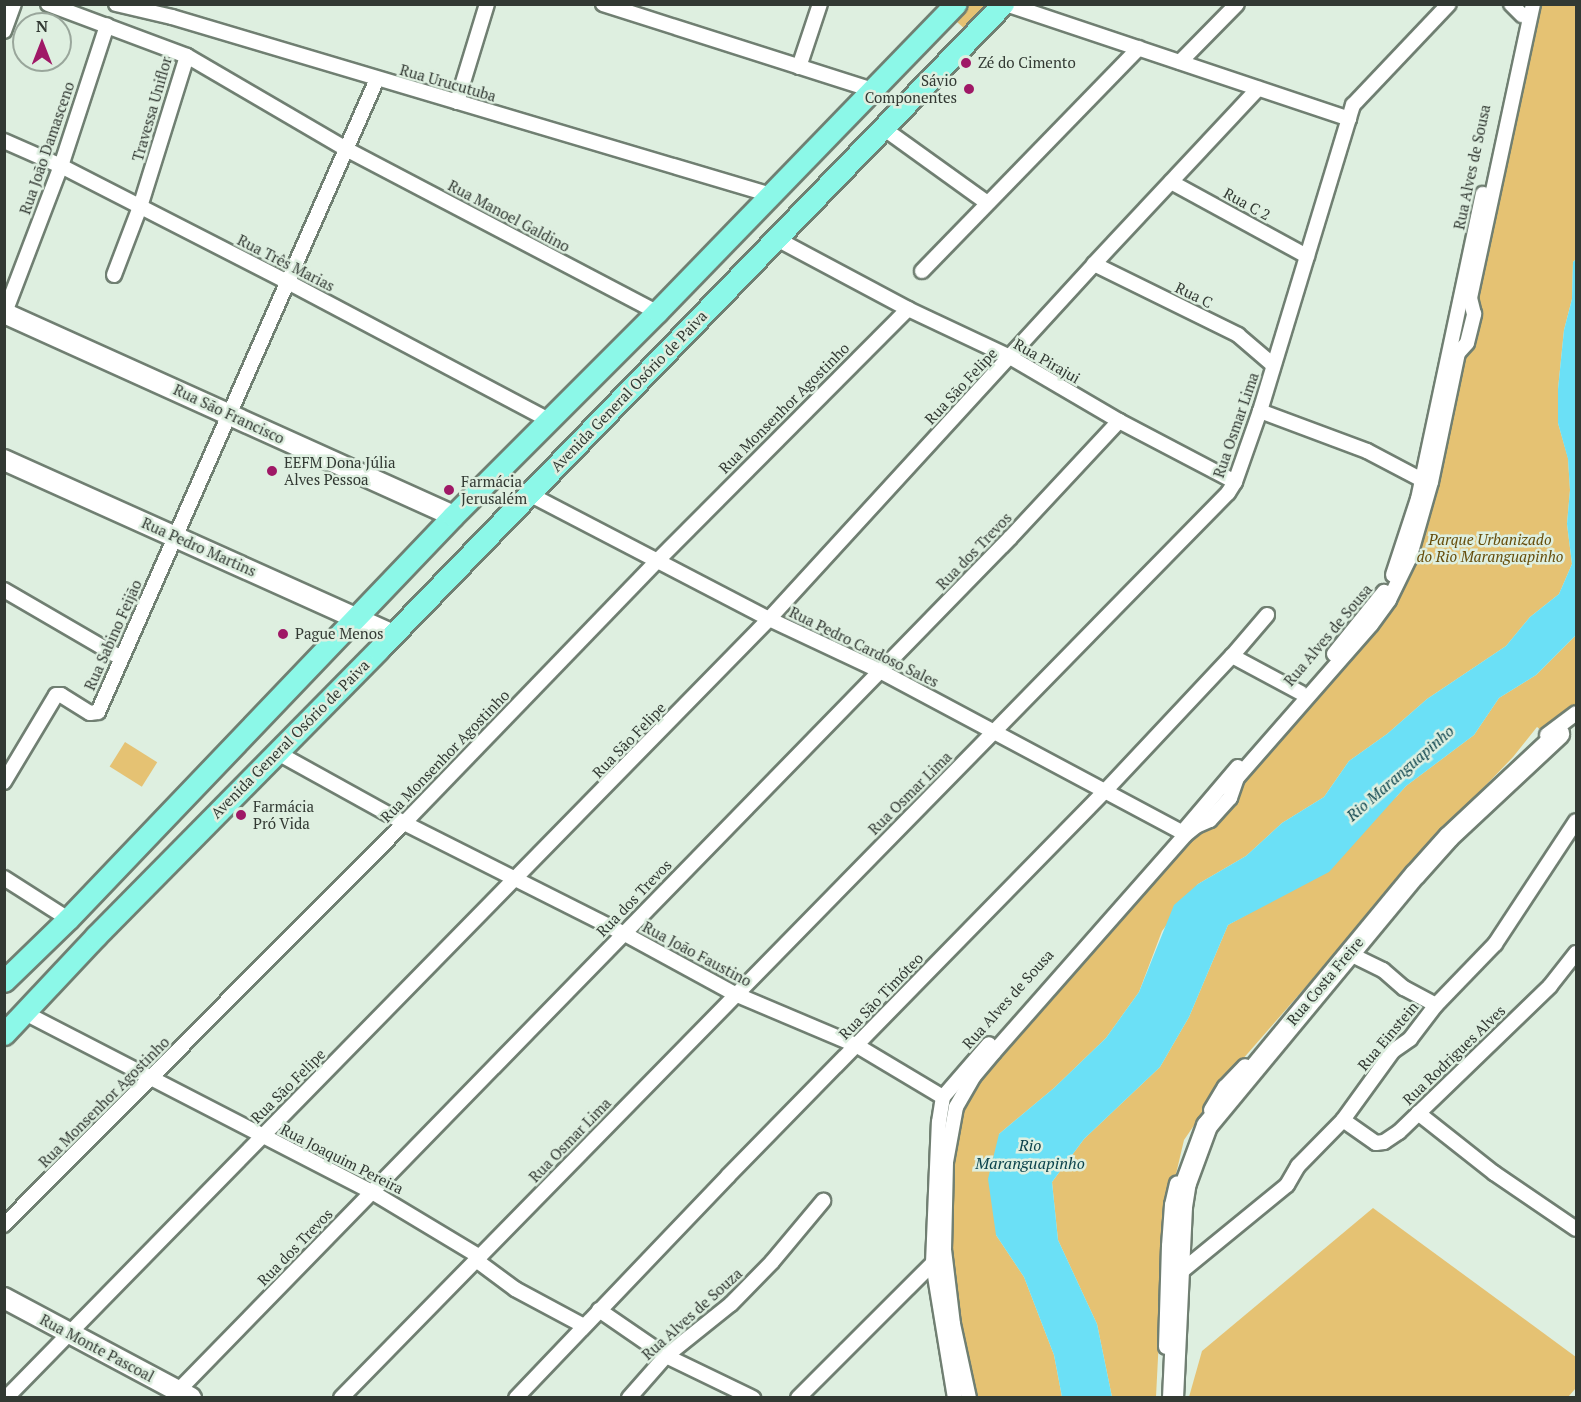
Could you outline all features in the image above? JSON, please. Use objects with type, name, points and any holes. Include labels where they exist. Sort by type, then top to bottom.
[{"type":"main road","name":"Avenida General Osório de Paiva","points":[[4,1034],[96,936],[393,635],[1005,4]]},
{"type":"main road","points":[[954,5],[952,20],[959,32],[969,34],[978,30]]},
{"type":"main road","points":[[4,981],[68,919],[453,516],[657,312],[954,5]]},
{"type":"main road","points":[[893,68],[915,68],[921,74],[923,87]]},
{"type":"street","points":[[4,31],[14,4]]},
{"type":"street","name":"Travessa Uniflor","points":[[48,4],[187,56],[140,207],[114,275]]},
{"type":"street","name":"Rua Urucutuba","points":[[116,4],[143,8],[771,195]]},
{"type":"street","points":[[457,102],[487,4]]},
{"type":"street","points":[[603,4],[873,90]]},
{"type":"street","points":[[799,67],[820,4]]},
{"type":"street","points":[[1005,4],[1349,119]]},
{"type":"street","points":[[1180,62],[1237,4]]},
{"type":"street","name":"Rua Osmar Lima","points":[[341,1398],[1220,501],[1235,482],[1260,411],[1353,105],[1449,4]]},
{"type":"street","points":[[1511,4],[1523,10]]},
{"type":"street","points":[[969,1398],[953,1324],[944,1250],[946,1162],[956,1107],[974,1076],[994,1052],[1185,836],[1196,826],[1210,820],[1230,798],[1237,778],[1371,625],[1389,600],[1409,559],[1429,490],[1458,353],[1467,343],[1474,314],[1470,298],[1533,4]]},
{"type":"street","points":[[124,32],[143,8]]},
{"type":"street","name":"Rua Alves de Sousa","points":[[943,1097],[1182,832],[1387,589],[1397,564],[1422,480],[1523,10]]},
{"type":"street","name":"Rua João Damasceno","points":[[5,314],[60,166],[106,25]]},
{"type":"street","points":[[922,271],[986,202],[1139,48]]},
{"type":"street","name":"Rua Manoel Galdino","points":[[187,56],[346,149],[657,312]]},
{"type":"street","name":"Rua Sabino Feijão","points":[[4,782],[54,697],[60,695],[90,713],[96,713],[376,79]]},
{"type":"street","name":"Rua São Felipe","points":[[6,1398],[769,619],[1094,264],[1258,89]]},
{"type":"street","points":[[883,128],[986,202]]},
{"type":"street","name":"Rua Três Marias","points":[[4,141],[60,166],[288,282],[550,421]]},
{"type":"street","name":"Rua C 2","points":[[1171,182],[1307,256]]},
{"type":"street","name":"Rua Pirajui","points":[[777,239],[908,309],[1010,357],[1119,421],[1235,482]]},
{"type":"street","name":"Rua C","points":[[1094,264],[1239,335],[1273,365]]},
{"type":"street","name":"Rua Monsenhor Agostinho","points":[[4,1225],[404,823],[656,562],[908,309]]},
{"type":"street","name":"Rua São Francisco","points":[[5,314],[453,516]]},
{"type":"street","points":[[1260,411],[1367,451],[1422,480]]},
{"type":"street","name":"Rua dos Trevos","points":[[180,1395],[372,1192],[880,671],[1119,421]]},
{"type":"street","name":"Rua Pedro Martins","points":[[4,460],[393,635]]},
{"type":"street","name":"Rua Pedro Cardoso Sales","points":[[530,494],[656,562],[769,619],[880,671],[994,730],[1182,832]]},
{"type":"street","points":[[4,590],[121,658]]},
{"type":"street","name":"Rua São Timóteo","points":[[516,1398],[856,1045],[1106,790],[1232,656],[1267,615]]},
{"type":"street","points":[[1232,656],[1301,693]]},
{"type":"street","points":[[1164,1398],[1172,1205],[1180,1174],[1204,1120],[1225,1087],[1256,1055],[1445,833],[1546,735],[1576,713]]},
{"type":"street","name":"Rua Costa Freire","points":[[1173,1398],[1179,1237],[1186,1183],[1208,1126],[1348,953],[1449,837],[1559,734]]},
{"type":"street","name":"Rua João Faustino","points":[[276,752],[404,823],[623,933],[735,994],[856,1045],[943,1097]]},
{"type":"street","name":"Rua Einstein","points":[[1177,1275],[1287,1185],[1298,1166],[1343,1120],[1394,1051],[1410,1039],[1436,1005],[1494,944],[1576,821]]},
{"type":"street","points":[[4,878],[68,919]]},
{"type":"street","points":[[1348,953],[1383,970],[1404,988],[1436,1005]]},
{"type":"street","name":"Rua Rodrigues Alves","points":[[1343,1120],[1371,1142],[1381,1143],[1399,1132],[1550,986],[1576,953]]},
{"type":"street","name":"Rua Joaquim Pereira","points":[[25,1013],[372,1192],[478,1259],[515,1289],[584,1326]]},
{"type":"street","points":[[943,1097],[934,1194],[933,1263],[951,1394]]},
{"type":"street","points":[[1418,1113],[1494,1173],[1576,1229]]},
{"type":"street","name":"Rua Alves de Souza","points":[[629,1398],[666,1356],[731,1304],[772,1262],[823,1202]]},
{"type":"street","points":[[798,1398],[933,1263]]},
{"type":"street","name":"Rua Monte Pascoal","points":[[4,1298],[180,1395]]},
{"type":"street","points":[[599,1310],[666,1356],[753,1398]]},
{"type":"green space","points":[[965,5],[993,5],[965,29],[957,22],[957,12]]},
{"type":"green space","name":"Parque Urbanizado do Rio Maranguapinho","points":[[1529,5],[1576,5],[1576,259],[1573,262],[1572,299],[1564,330],[1558,389],[1558,423],[1568,458],[1570,490],[1567,524],[1572,564],[1559,594],[1530,617],[1506,646],[1427,699],[1387,734],[1349,761],[1324,797],[1282,823],[1246,856],[1198,884],[1162,931],[1139,992],[1106,1038],[1054,1088],[999,1134],[996,1235],[1024,1277],[1054,1355],[1062,1397],[960,1397],[942,1148],[948,1101],[1196,824],[1388,593],[1400,568]]},
{"type":"green space","points":[[1576,635],[1576,709],[1545,733],[1537,727],[1513,757],[1439,834],[1228,1076],[1184,1140],[1165,1221],[1156,1397],[1112,1397],[1097,1324],[1058,1240],[1052,1182],[1084,1139],[1160,1067],[1189,1017],[1228,925],[1273,900],[1406,786],[1474,735],[1499,698],[1536,675]]},
{"type":"green space","points":[[125,742],[157,762],[142,787],[110,767]]},
{"type":"green space","points":[[1373,1208],[1576,1357],[1576,1388],[1568,1397],[1189,1397],[1202,1351]]},
{"type":"water","name":"Rio Maranguapinho","points":[[1576,259],[1576,635],[1536,675],[1499,698],[1474,735],[1406,786],[1329,872],[1228,925],[1189,1017],[1160,1067],[1084,1139],[1052,1182],[1058,1240],[1097,1324],[1112,1397],[1062,1397],[1054,1355],[1024,1277],[996,1235],[988,1179],[999,1134],[1054,1088],[1106,1038],[1139,992],[1174,905],[1198,884],[1246,856],[1282,823],[1324,797],[1349,761],[1387,734],[1427,699],[1506,646],[1530,617],[1559,594],[1572,564],[1567,524],[1570,490],[1568,459],[1558,423],[1558,389],[1564,330],[1572,299],[1573,262]]},
{"type":"place","name":"Zé do Cimento","points":[[966,63]]},
{"type":"place","name":"Sávio Componentes","points":[[969,89]]},
{"type":"place","name":"EEFM Dona Júlia Alves Pessoa","points":[[272,471]]},
{"type":"place","name":"Farmácia Jerusalém","points":[[449,490]]},
{"type":"place","name":"Pague Menos","points":[[283,634]]},
{"type":"place","name":"Farmácia Pró Vida","points":[[241,815]]}]
